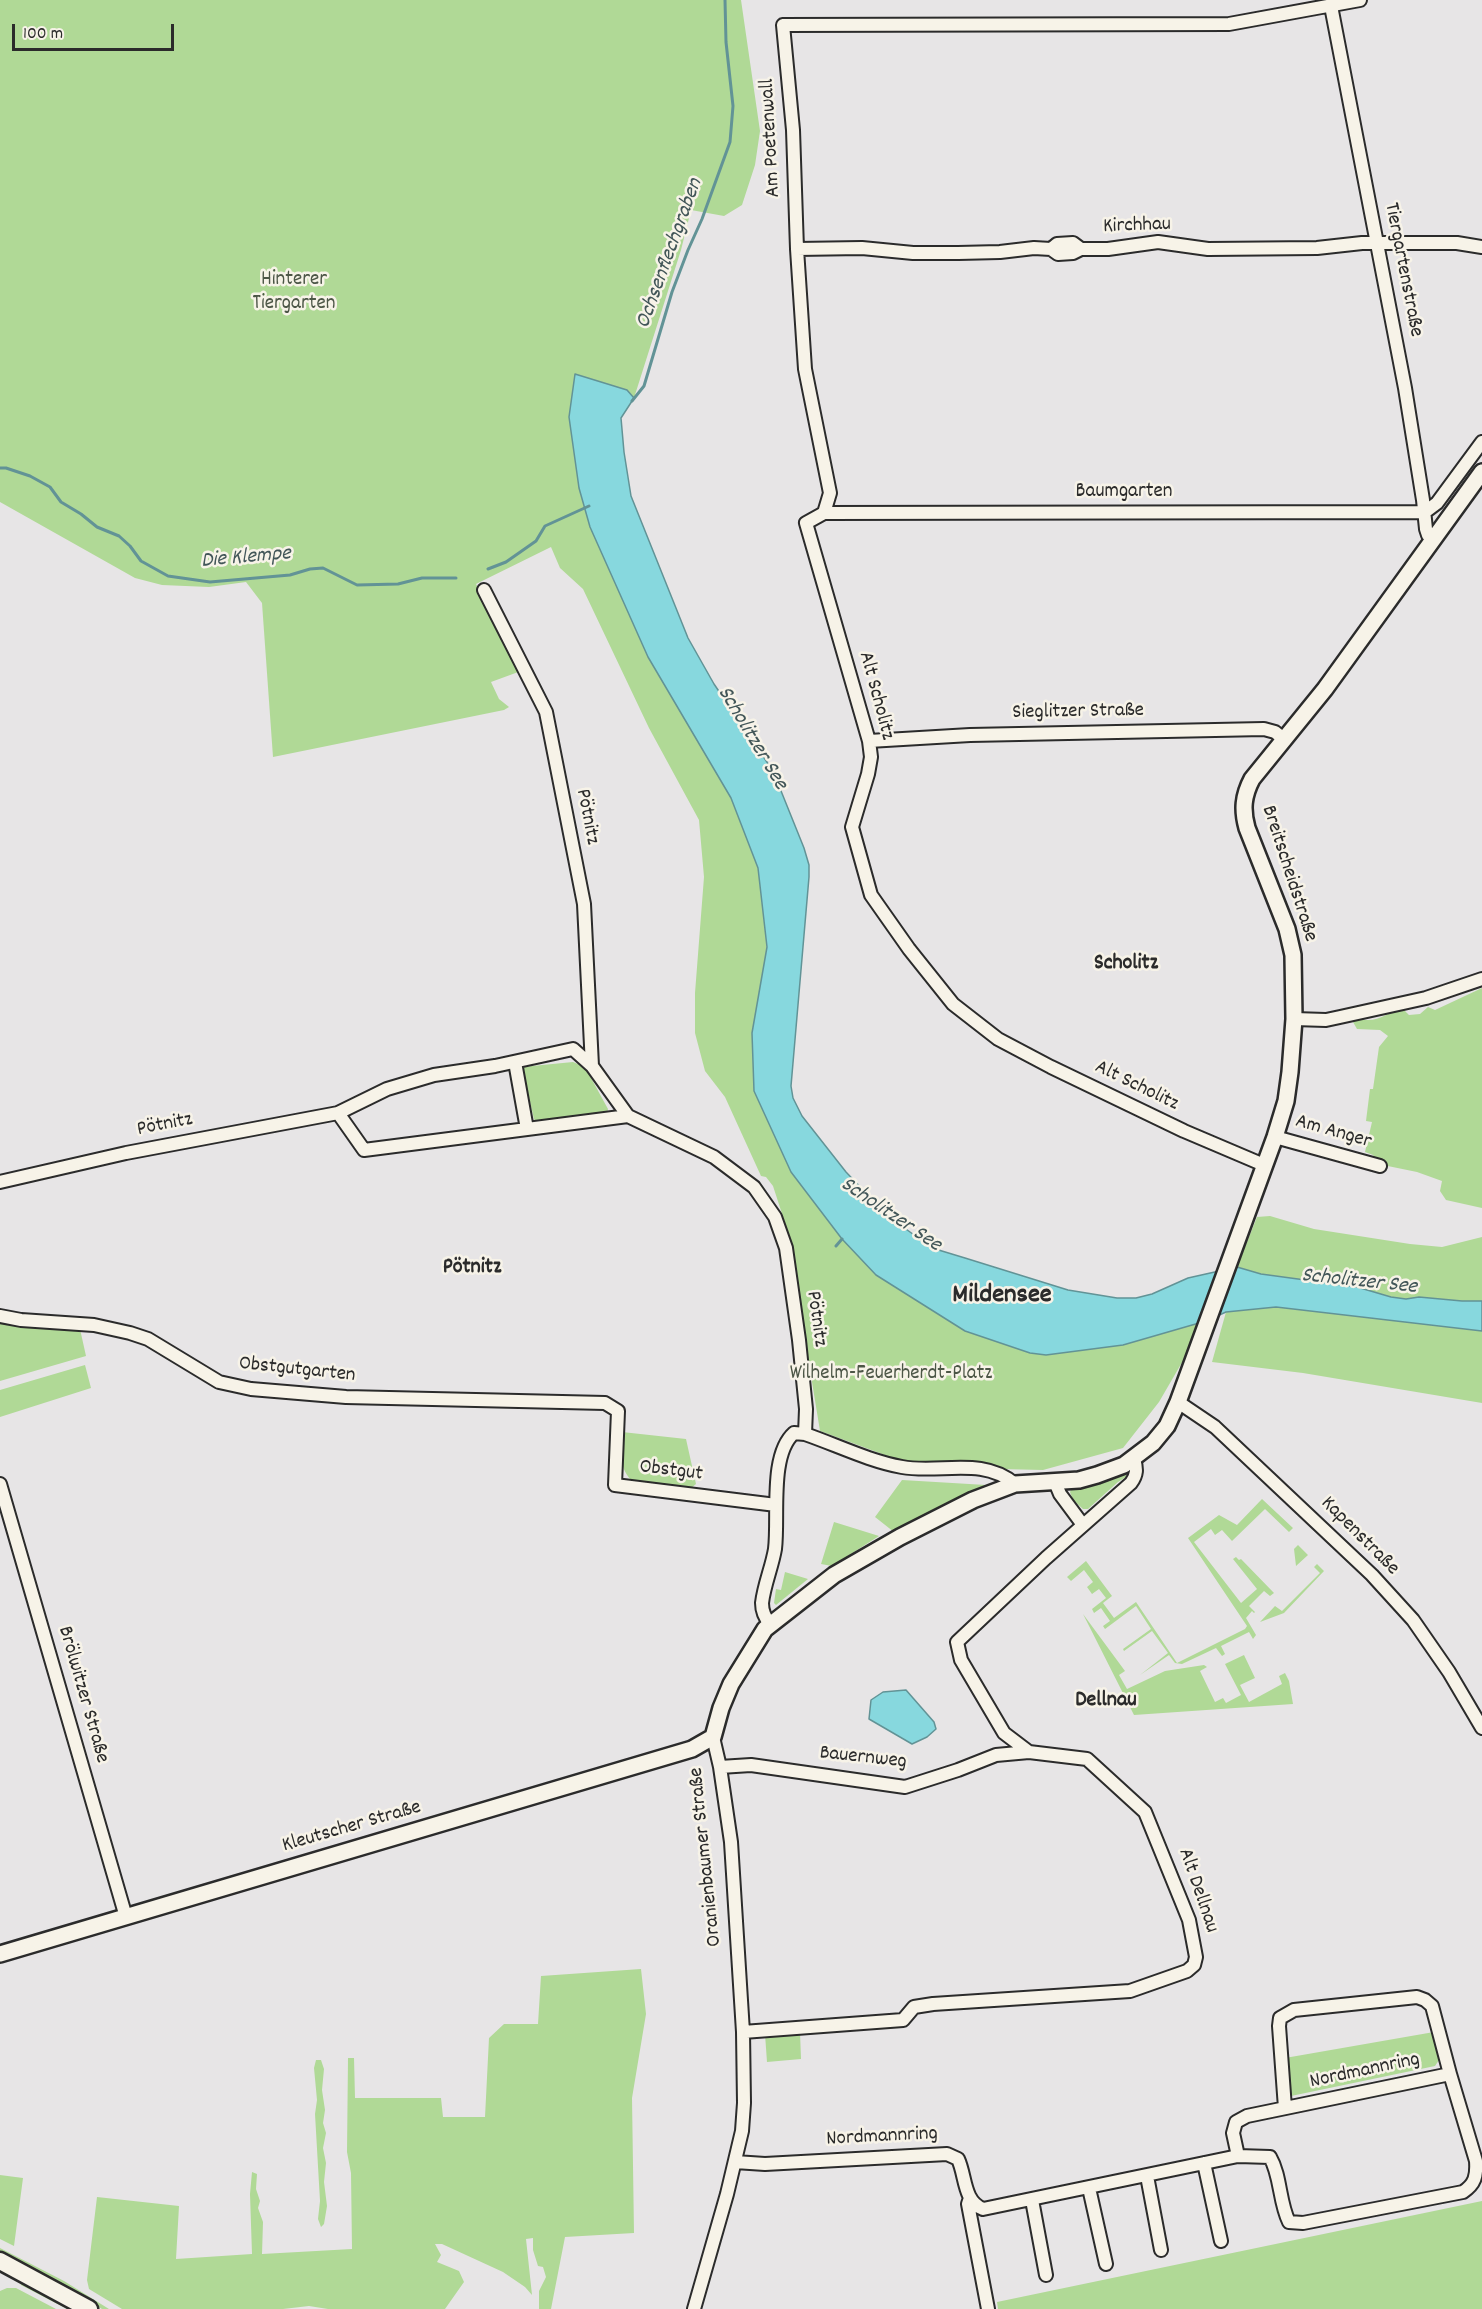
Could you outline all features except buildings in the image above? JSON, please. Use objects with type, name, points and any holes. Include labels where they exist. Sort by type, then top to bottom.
[{"type":"main road","points":[[0,2261],[89,2309]]},
{"type":"street","points":[[1331,6],[1360,0]]},
{"type":"street","name":"Am Poetenwall","points":[[797,249],[793,130],[783,25],[1229,24],[1331,6]]},
{"type":"street","name":"Tiergartenstraße","points":[[1331,6],[1378,243],[1425,512],[1426,529],[1433,540]]},
{"type":"street","name":"Kirchhau","points":[[797,249],[862,248],[913,253],[958,253],[1000,252],[1028,248],[1051,249],[1058,254],[1073,253],[1081,249],[1117,248],[1137,243],[1158,242],[1208,249],[1317,248],[1378,243],[1456,243],[1482,247]]},
{"type":"street","points":[[797,249],[805,369],[830,493],[824,513]]},
{"type":"street","points":[[1425,512],[1437,503],[1482,442]]},
{"type":"street","name":"Breitscheidstraße","points":[[1178,1402],[1275,1137],[1286,1101],[1294,1019],[1291,941],[1247,828],[1244,811],[1246,794],[1252,779],[1325,689],[1482,472]]},
{"type":"street","name":"Baumgarten","points":[[824,513],[1425,512]]},
{"type":"street","name":"Alt Scholitz","points":[[824,513],[806,523],[869,741],[871,757],[868,774],[852,827],[871,895],[952,1004],[998,1039],[1184,1131],[1264,1165]]},
{"type":"street","name":"Pötnitz","points":[[484,590],[546,712],[584,904],[592,1066]]},
{"type":"street","name":"Sieglitzer Straße","points":[[869,741],[970,735],[1264,729],[1275,732],[1285,740]]},
{"type":"street","points":[[1294,1019],[1326,1020],[1426,998],[1482,979]]},
{"type":"street","name":"Pötnitz","points":[[0,1182],[126,1153],[338,1113],[387,1089],[425,1077],[515,1062],[573,1049],[592,1066],[628,1116],[714,1157],[754,1187],[775,1217],[786,1248],[799,1340],[806,1409],[805,1434]]},
{"type":"street","points":[[515,1062],[527,1129]]},
{"type":"street","points":[[338,1113],[364,1150],[628,1116]]},
{"type":"street","name":"Am Anger","points":[[1275,1137],[1380,1166]]},
{"type":"street","name":"Obstgutgarten","points":[[0,1316],[39,1322],[94,1325],[130,1333],[148,1339],[219,1382],[251,1389],[346,1397],[605,1403]]},
{"type":"street","points":[[1083,1525],[1060,1494],[1055,1482],[1097,1475],[1134,1459],[1154,1443],[1167,1426],[1178,1402]]},
{"type":"street","name":"Kapenstraße","points":[[1178,1402],[1215,1427],[1372,1575],[1413,1620],[1449,1672],[1482,1728]]},
{"type":"street","name":"Obstgut","points":[[605,1403],[618,1411],[615,1485],[776,1505]]},
{"type":"street","points":[[770,1624],[762,1612],[762,1603],[775,1551],[776,1505],[781,1455],[785,1441],[794,1433],[805,1434],[904,1468],[959,1467],[989,1471],[1005,1475],[1015,1484]]},
{"type":"street","points":[[1029,1752],[1004,1733],[961,1660],[957,1642],[1083,1525],[1131,1484],[1136,1477],[1137,1469],[1134,1459]]},
{"type":"street","name":"Oranienbaumer Straße","points":[[693,2309],[713,2246],[735,2162],[742,2131],[744,2103],[743,2032],[731,1842],[720,1767],[713,1737],[731,1684],[756,1642],[770,1624],[834,1575],[900,1537],[973,1500],[1015,1484],[1055,1482]]},
{"type":"street","name":"Brölwitzer Straße","points":[[0,1484],[126,1917]]},
{"type":"street","points":[[996,1755],[1004,1733]]},
{"type":"street","name":"Kleutscher Straße","points":[[0,1954],[660,1760],[692,1749],[713,1737]]},
{"type":"street","name":"Bauernweg","points":[[720,1767],[751,1765],[905,1787],[996,1755],[1029,1752]]},
{"type":"street","name":"Alt Dellnau","points":[[743,2032],[903,2020],[914,2007],[933,2004],[1130,1991],[1187,1971],[1196,1957],[1189,1920],[1145,1812],[1087,1759],[1029,1752]]},
{"type":"street","points":[[1285,2109],[1279,2026],[1280,2018],[1294,2010],[1417,1996],[1432,2006],[1450,2074]]},
{"type":"street","name":"Nordmannring","points":[[735,2162],[765,2164],[947,2154],[958,2159],[970,2198],[983,2209],[1239,2156],[1270,2157],[1274,2164],[1286,2216],[1289,2222],[1303,2223],[1463,2192],[1473,2186],[1479,2160],[1450,2074],[1247,2116],[1236,2122],[1233,2133],[1239,2156]]},
{"type":"street","points":[[1204,2163],[1221,2241]]},
{"type":"street","points":[[1147,2176],[1161,2250]]},
{"type":"street","points":[[1089,2188],[1106,2264]]},
{"type":"street","points":[[970,2198],[968,2204],[988,2309]]},
{"type":"street","points":[[1032,2200],[1046,2275]]},
{"type":"green space","name":"Hinterer Tiergarten","points":[[0,0],[741,0],[760,131],[755,165],[742,205],[724,216],[691,210],[681,250],[634,398],[627,390],[575,375],[579,488],[591,527],[648,657],[731,798],[758,868],[767,947],[752,1033],[791,1172],[842,1239],[876,1275],[1123,1345],[1206,1321],[1159,1402],[1123,1448],[1043,1470],[1000,1469],[968,1462],[901,1461],[820,1431],[787,1229],[773,1186],[766,1177],[761,1176],[725,1097],[705,1071],[695,1033],[695,993],[704,877],[699,820],[649,728],[583,589],[560,568],[551,547],[476,584],[521,671],[491,682],[499,699],[509,707],[504,710],[273,757],[262,603],[246,582],[209,587],[162,585],[135,578],[0,502]]},
{"type":"green space","points":[[1482,988],[1482,1208],[1446,1200],[1440,1191],[1442,1181],[1417,1172],[1378,1164],[1373,1155],[1365,1152],[1372,1122],[1366,1121],[1370,1089],[1373,1089],[1379,1047],[1388,1036],[1380,1030],[1357,1029],[1353,1022],[1358,1018],[1376,1019],[1403,1009],[1409,1015],[1420,1014],[1428,1007],[1435,1010]]},
{"type":"green space","points":[[573,1062],[585,1067],[608,1109],[607,1114],[537,1122],[534,1119],[522,1067]]},
{"type":"green space","points":[[1270,1216],[1314,1229],[1410,1244],[1442,1247],[1482,1237],[1482,1301],[1390,1297],[1357,1287],[1261,1274],[1237,1267],[1257,1217]]},
{"type":"green space","points":[[1276,1307],[1482,1331],[1482,1403],[1303,1373],[1212,1362],[1226,1312]]},
{"type":"green space","points":[[0,1320],[80,1329],[86,1356],[0,1381]]},
{"type":"green space","points":[[85,1365],[91,1388],[0,1417],[0,1390]]},
{"type":"green space","points":[[622,1432],[686,1439],[696,1484],[690,1489],[631,1480],[622,1463]]},
{"type":"green space","points":[[1126,1472],[1126,1477],[1088,1509],[1083,1509],[1073,1500],[1070,1492],[1072,1487]]},
{"type":"green space","points":[[902,1480],[986,1485],[894,1532],[875,1517]]},
{"type":"green space","points":[[1262,1499],[1293,1528],[1289,1532],[1265,1509],[1232,1541],[1222,1530],[1215,1535],[1211,1529],[1194,1542],[1241,1603],[1257,1589],[1233,1559],[1236,1557],[1241,1559],[1274,1593],[1270,1596],[1264,1591],[1249,1606],[1255,1612],[1252,1611],[1246,1618],[1256,1635],[1253,1639],[1249,1632],[1221,1646],[1225,1654],[1222,1656],[1216,1648],[1182,1664],[1175,1663],[1169,1655],[1140,1675],[1168,1653],[1152,1631],[1124,1651],[1123,1649],[1151,1629],[1136,1606],[1105,1629],[1103,1626],[1110,1621],[1101,1608],[1094,1613],[1092,1609],[1106,1598],[1099,1589],[1092,1594],[1087,1587],[1093,1582],[1084,1570],[1071,1581],[1067,1577],[1086,1561],[1112,1596],[1103,1603],[1114,1618],[1136,1602],[1177,1663],[1247,1626],[1188,1538],[1219,1515],[1237,1525]]},
{"type":"green space","points":[[834,1522],[879,1536],[832,1566],[821,1564]]},
{"type":"green space","points":[[1298,1545],[1308,1555],[1296,1566],[1294,1549]]},
{"type":"green space","points":[[1317,1564],[1324,1571],[1284,1613],[1260,1622],[1275,1606],[1282,1611],[1320,1573],[1314,1567]]},
{"type":"green space","points":[[785,1572],[808,1579],[776,1605],[774,1603],[776,1589],[781,1590]]},
{"type":"green space","points":[[1083,1614],[1125,1671],[1119,1675],[1127,1689],[1165,1671],[1204,1665],[1207,1667],[1200,1671],[1215,1702],[1223,1698],[1226,1703],[1241,1695],[1225,1664],[1244,1655],[1255,1678],[1240,1685],[1249,1702],[1282,1684],[1279,1676],[1285,1673],[1289,1681],[1293,1704],[1134,1715]]},
{"type":"green space","points":[[641,1969],[646,2014],[632,2098],[634,2233],[565,2237],[551,2309],[539,2309],[539,2291],[546,2277],[543,2267],[538,2266],[533,2250],[533,2238],[526,2239],[532,2295],[525,2287],[503,2272],[442,2244],[435,2244],[441,2255],[437,2262],[459,2271],[464,2282],[445,2309],[328,2309],[309,2306],[283,2309],[122,2309],[89,2289],[87,2280],[97,2197],[179,2206],[176,2259],[252,2254],[250,2194],[252,2172],[257,2174],[256,2189],[260,2201],[258,2208],[263,2222],[262,2254],[352,2249],[351,2173],[347,2152],[348,2058],[354,2058],[355,2098],[441,2098],[443,2117],[485,2117],[489,2038],[504,2024],[538,2024],[541,1976]]},
{"type":"green space","points":[[800,2032],[801,2059],[767,2062],[765,2034]]},
{"type":"green space","points":[[1434,2032],[1441,2057],[1435,2066],[1291,2096],[1289,2094],[1285,2058]]},
{"type":"green space","points":[[316,2060],[321,2060],[324,2069],[323,2123],[326,2133],[323,2148],[326,2163],[324,2182],[327,2206],[324,2224],[321,2227],[318,2219],[320,2201],[315,2114],[317,2100],[314,2068]]},
{"type":"green space","points":[[0,2175],[23,2178],[14,2246],[0,2239]]},
{"type":"green space","points":[[1482,2201],[1482,2309],[998,2309],[997,2302]]},
{"type":"green space","points":[[0,2248],[64,2281],[109,2309],[102,2309],[63,2284],[0,2252]]},
{"type":"green space","points":[[19,2280],[75,2309],[67,2309],[21,2285]]},
{"type":"green space","points":[[16,2288],[56,2309],[0,2309],[0,2291]]},
{"type":"water","name":"Scholitzer See","points":[[575,374],[627,390],[634,398],[621,418],[631,496],[688,638],[714,684],[773,771],[804,848],[809,865],[809,877],[791,1086],[793,1098],[802,1116],[846,1172],[888,1216],[932,1248],[1068,1290],[1117,1298],[1136,1298],[1152,1294],[1188,1278],[1237,1267],[1261,1274],[1357,1287],[1391,1297],[1482,1301],[1482,1331],[1276,1307],[1226,1312],[1206,1321],[1123,1345],[1046,1355],[1030,1353],[965,1331],[876,1275],[842,1239],[791,1172],[754,1091],[752,1033],[767,947],[758,868],[731,798],[648,657],[590,527],[579,488],[569,417]]},
{"type":"water","points":[[906,1690],[934,1722],[936,1729],[927,1737],[912,1744],[869,1719],[871,1700],[883,1692]]},
{"type":"waterway","name":"Ochsenflechgraben","points":[[632,401],[644,386],[672,292],[730,142],[733,106],[726,42],[725,0]]},
{"type":"waterway","name":"Die Klempe","points":[[0,468],[30,476],[50,487],[61,502],[97,527],[119,536],[141,561],[168,576],[210,582],[290,575],[323,568],[357,585],[398,584],[422,578],[456,578]]},
{"type":"waterway","name":"Die Klempe","points":[[488,569],[506,562],[536,541],[545,526],[589,506]]},
{"type":"waterway","points":[[836,1246],[842,1239]]},
{"type":"district","name":"Scholitz","points":[[1126,965]]},
{"type":"district","name":"Pötnitz","points":[[472,1269]]},
{"type":"district","name":"Mildensee","points":[[1002,1297]]},
{"type":"district","name":"Dellnau","points":[[1106,1702]]},
{"type":"park label","name":"Wilhelm-Feuerherdt-Platz","points":[[891,1375]]}]
